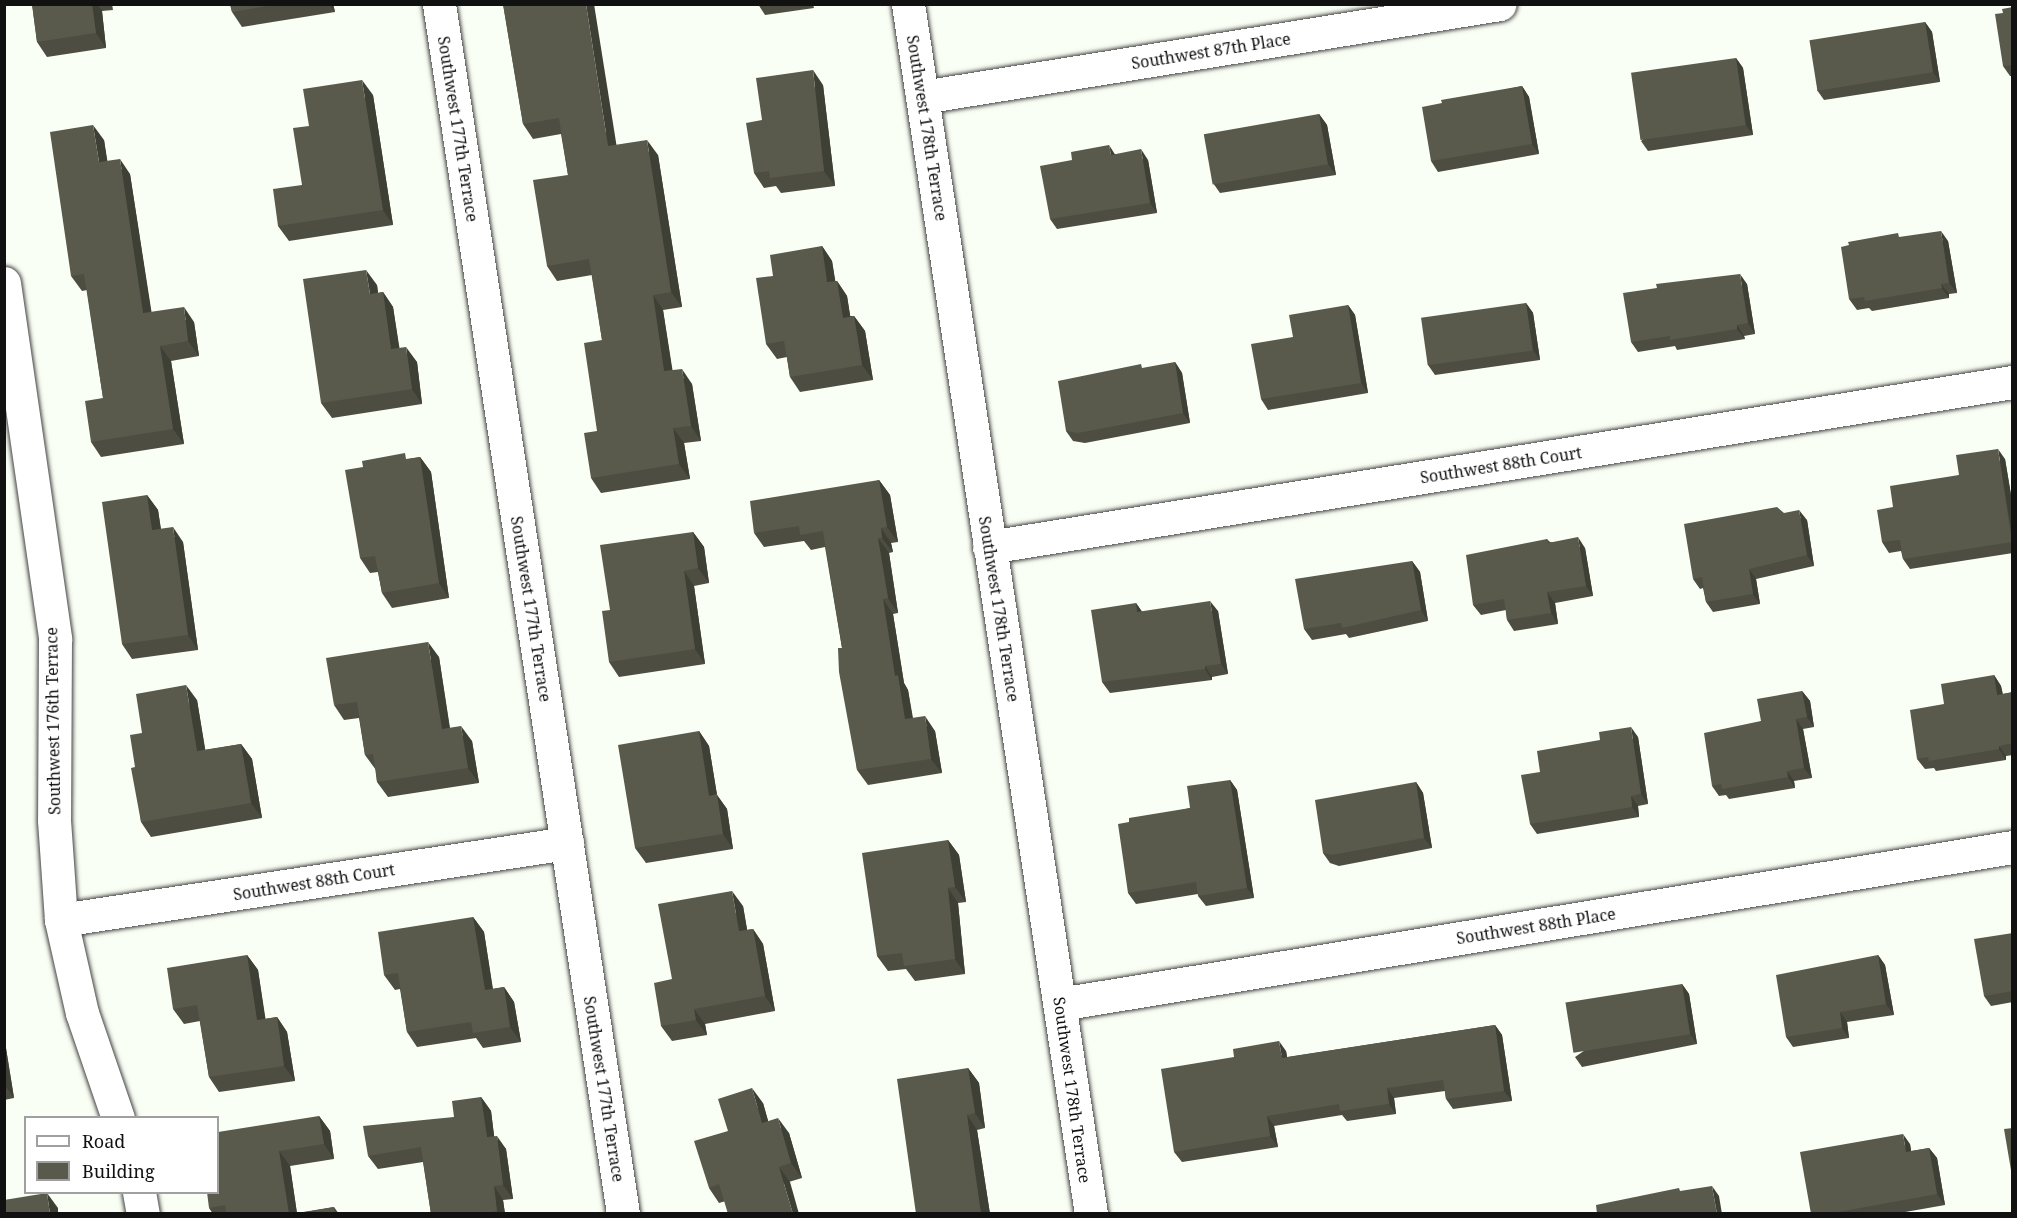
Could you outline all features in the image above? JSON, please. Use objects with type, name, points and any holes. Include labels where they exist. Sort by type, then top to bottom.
[{"type":"street","name":"Southwest 177th Terrace","points":[[439,4],[623,1214]]},
{"type":"street","name":"Southwest 178th Terrace","points":[[908,4],[1091,1214]]},
{"type":"street","name":"Southwest 87th Place","points":[[922,96],[1500,4]]},
{"type":"street","name":"Southwest 176th Terrace","points":[[4,283],[55,639],[54,820],[61,920],[82,1013],[117,1116]]},
{"type":"street","name":"Southwest 88th Court","points":[[989,547],[2013,382]]},
{"type":"street","name":"Southwest 88th Court","points":[[61,920],[567,843]]},
{"type":"street","name":"Southwest 88th Place","points":[[1060,1004],[2013,847]]},
{"type":"street","points":[[139,1194],[143,1214]]},
{"type":"building","points":[[32,4],[92,4],[96,33],[37,42]]},
{"type":"building","points":[[230,4],[279,4],[232,12]]},
{"type":"building","points":[[503,4],[586,4],[608,146],[647,140],[671,292],[653,295],[664,371],[682,369],[691,426],[673,428],[679,464],[591,478],[584,433],[597,431],[584,343],[602,340],[589,259],[547,266],[533,180],[568,175],[559,118],[523,124]]},
{"type":"building","points":[[2013,7],[2013,65],[2003,66],[1995,14],[2003,13],[2002,9]]},
{"type":"building","points":[[1925,22],[1933,72],[1817,91],[1809,40]]},
{"type":"building","points":[[1736,58],[1745,125],[1640,140],[1631,73]]},
{"type":"building","points":[[813,70],[824,171],[770,178],[769,171],[754,173],[746,123],[762,120],[756,78]]},
{"type":"building","points":[[362,80],[383,210],[278,226],[273,189],[302,185],[293,128],[309,126],[303,89]]},
{"type":"building","points":[[1522,86],[1532,144],[1431,161],[1422,107],[1442,103],[1441,100]]},
{"type":"building","points":[[1319,114],[1328,164],[1213,185],[1204,134]]},
{"type":"building","points":[[93,125],[99,162],[120,159],[143,313],[184,307],[188,341],[160,346],[173,429],[91,442],[85,401],[103,398],[84,274],[71,276],[50,132]]},
{"type":"building","points":[[1109,145],[1111,155],[1141,149],[1150,203],[1050,219],[1040,166],[1072,160],[1071,152]]},
{"type":"building","points":[[1941,231],[1949,283],[1941,284],[1942,288],[1865,301],[1864,297],[1849,299],[1841,247],[1849,245],[1848,242],[1898,233],[1899,237]]},
{"type":"building","points":[[822,246],[827,282],[837,281],[843,318],[854,316],[862,365],[790,377],[784,341],[766,344],[756,278],[773,276],[770,255]]},
{"type":"building","points":[[366,270],[370,294],[383,292],[391,349],[406,347],[412,389],[321,403],[303,279]]},
{"type":"building","points":[[1740,274],[1748,323],[1737,325],[1737,329],[1670,340],[1670,336],[1631,342],[1623,293],[1657,288],[1656,284]]},
{"type":"building","points":[[1526,303],[1533,351],[1428,365],[1421,318]]},
{"type":"building","points":[[1348,305],[1361,383],[1261,399],[1251,344],[1293,337],[1289,315]]},
{"type":"building","points":[[1175,362],[1183,413],[1078,433],[1066,431],[1058,381],[1141,364],[1142,368]]},
{"type":"building","points":[[1998,449],[2012,542],[1903,559],[1900,540],[1882,542],[1877,510],[1893,507],[1890,486],[1959,475],[1956,455]]},
{"type":"building","points":[[405,453],[406,459],[420,457],[439,583],[382,593],[375,556],[360,558],[345,470],[363,467],[362,461]]},
{"type":"building","points":[[879,480],[887,527],[881,528],[882,538],[878,538],[888,598],[883,599],[895,676],[898,675],[905,719],[925,716],[931,759],[857,770],[839,672],[838,648],[842,648],[823,531],[800,535],[799,526],[754,533],[750,501]]},
{"type":"building","points":[[147,495],[152,530],[173,527],[188,635],[122,644],[102,502]]},
{"type":"building","points":[[1777,507],[1784,513],[1799,510],[1807,555],[1749,569],[1753,594],[1706,602],[1702,577],[1693,579],[1684,524]]},
{"type":"building","points":[[693,532],[698,568],[684,571],[695,649],[609,662],[602,611],[610,610],[600,545]]},
{"type":"building","points":[[1578,537],[1586,586],[1547,592],[1551,613],[1507,620],[1504,599],[1473,605],[1466,555],[1547,539],[1548,543]]},
{"type":"building","points":[[1412,561],[1421,610],[1342,628],[1341,623],[1304,629],[1295,579]]},
{"type":"building","points":[[1210,601],[1221,664],[1205,666],[1205,669],[1102,682],[1091,610],[1136,603],[1137,612]]},
{"type":"building","points":[[428,642],[442,729],[461,726],[468,768],[377,782],[373,754],[365,755],[357,702],[334,705],[326,658]]},
{"type":"building","points":[[1994,675],[1997,695],[2013,692],[2013,743],[1999,746],[1999,749],[1929,761],[1928,757],[1917,759],[1910,710],[1944,704],[1941,684]]},
{"type":"building","points":[[186,685],[197,751],[241,744],[251,803],[141,822],[131,768],[135,767],[130,735],[142,733],[136,694]]},
{"type":"building","points":[[1802,691],[1807,717],[1796,719],[1804,768],[1787,771],[1788,777],[1722,789],[1721,784],[1712,786],[1704,733],[1761,721],[1757,699]]},
{"type":"building","points":[[1631,727],[1641,794],[1631,796],[1632,807],[1530,824],[1521,775],[1540,772],[1537,751],[1600,740],[1599,732]]},
{"type":"building","points":[[699,731],[709,796],[717,794],[723,834],[635,848],[618,745]]},
{"type":"building","points":[[1230,780],[1247,888],[1198,896],[1196,882],[1128,893],[1118,824],[1129,822],[1129,818],[1190,808],[1187,786]]},
{"type":"building","points":[[1416,782],[1424,838],[1332,855],[1323,853],[1315,800]]},
{"type":"building","points":[[948,840],[955,887],[948,888],[955,959],[904,966],[902,953],[877,956],[862,853]]},
{"type":"building","points":[[732,891],[739,931],[753,929],[765,996],[694,1009],[696,1020],[661,1026],[654,983],[672,979],[658,904]]},
{"type":"building","points":[[473,917],[485,990],[504,987],[510,1027],[473,1033],[471,1022],[407,1032],[398,973],[384,975],[378,932]]},
{"type":"building","points":[[2013,933],[2013,991],[1984,996],[1974,939]]},
{"type":"building","points":[[247,955],[257,1020],[277,1017],[284,1066],[209,1077],[197,1005],[173,1009],[167,968]]},
{"type":"building","points":[[1878,955],[1886,1004],[1840,1012],[1842,1028],[1786,1037],[1776,975]]},
{"type":"building","points":[[1682,984],[1690,1034],[1573,1053],[1565,1002]]},
{"type":"building","points":[[1495,1025],[1504,1091],[1446,1099],[1443,1080],[1387,1088],[1389,1104],[1340,1111],[1339,1104],[1267,1116],[1270,1136],[1174,1152],[1161,1069],[1234,1057],[1233,1049],[1279,1041],[1282,1058]]},
{"type":"building","points":[[968,1068],[975,1113],[967,1115],[981,1214],[916,1214],[897,1079]]},
{"type":"building","points":[[752,1088],[762,1123],[778,1118],[791,1163],[779,1167],[793,1214],[728,1214],[719,1184],[709,1188],[694,1141],[728,1131],[718,1099]]},
{"type":"building","points":[[481,1097],[487,1137],[497,1136],[503,1185],[494,1186],[497,1211],[479,1214],[431,1214],[421,1147],[368,1156],[363,1126],[454,1117],[452,1101]]},
{"type":"building","points":[[319,1116],[324,1144],[279,1151],[289,1214],[226,1214],[225,1205],[209,1208],[207,1194],[219,1194],[219,1132]]},
{"type":"building","points":[[2013,1128],[2013,1182],[2004,1129]]},
{"type":"building","points":[[1903,1134],[1906,1152],[1929,1148],[1937,1194],[1827,1214],[1811,1214],[1800,1152]]},
{"type":"building","points":[[1712,1186],[1717,1214],[1597,1214],[1596,1205],[1679,1188],[1680,1191]]},
{"type":"building","points":[[47,1194],[50,1214],[4,1214],[4,1200]]},
{"type":"building","points":[[334,1207],[335,1214],[294,1214]]}]
